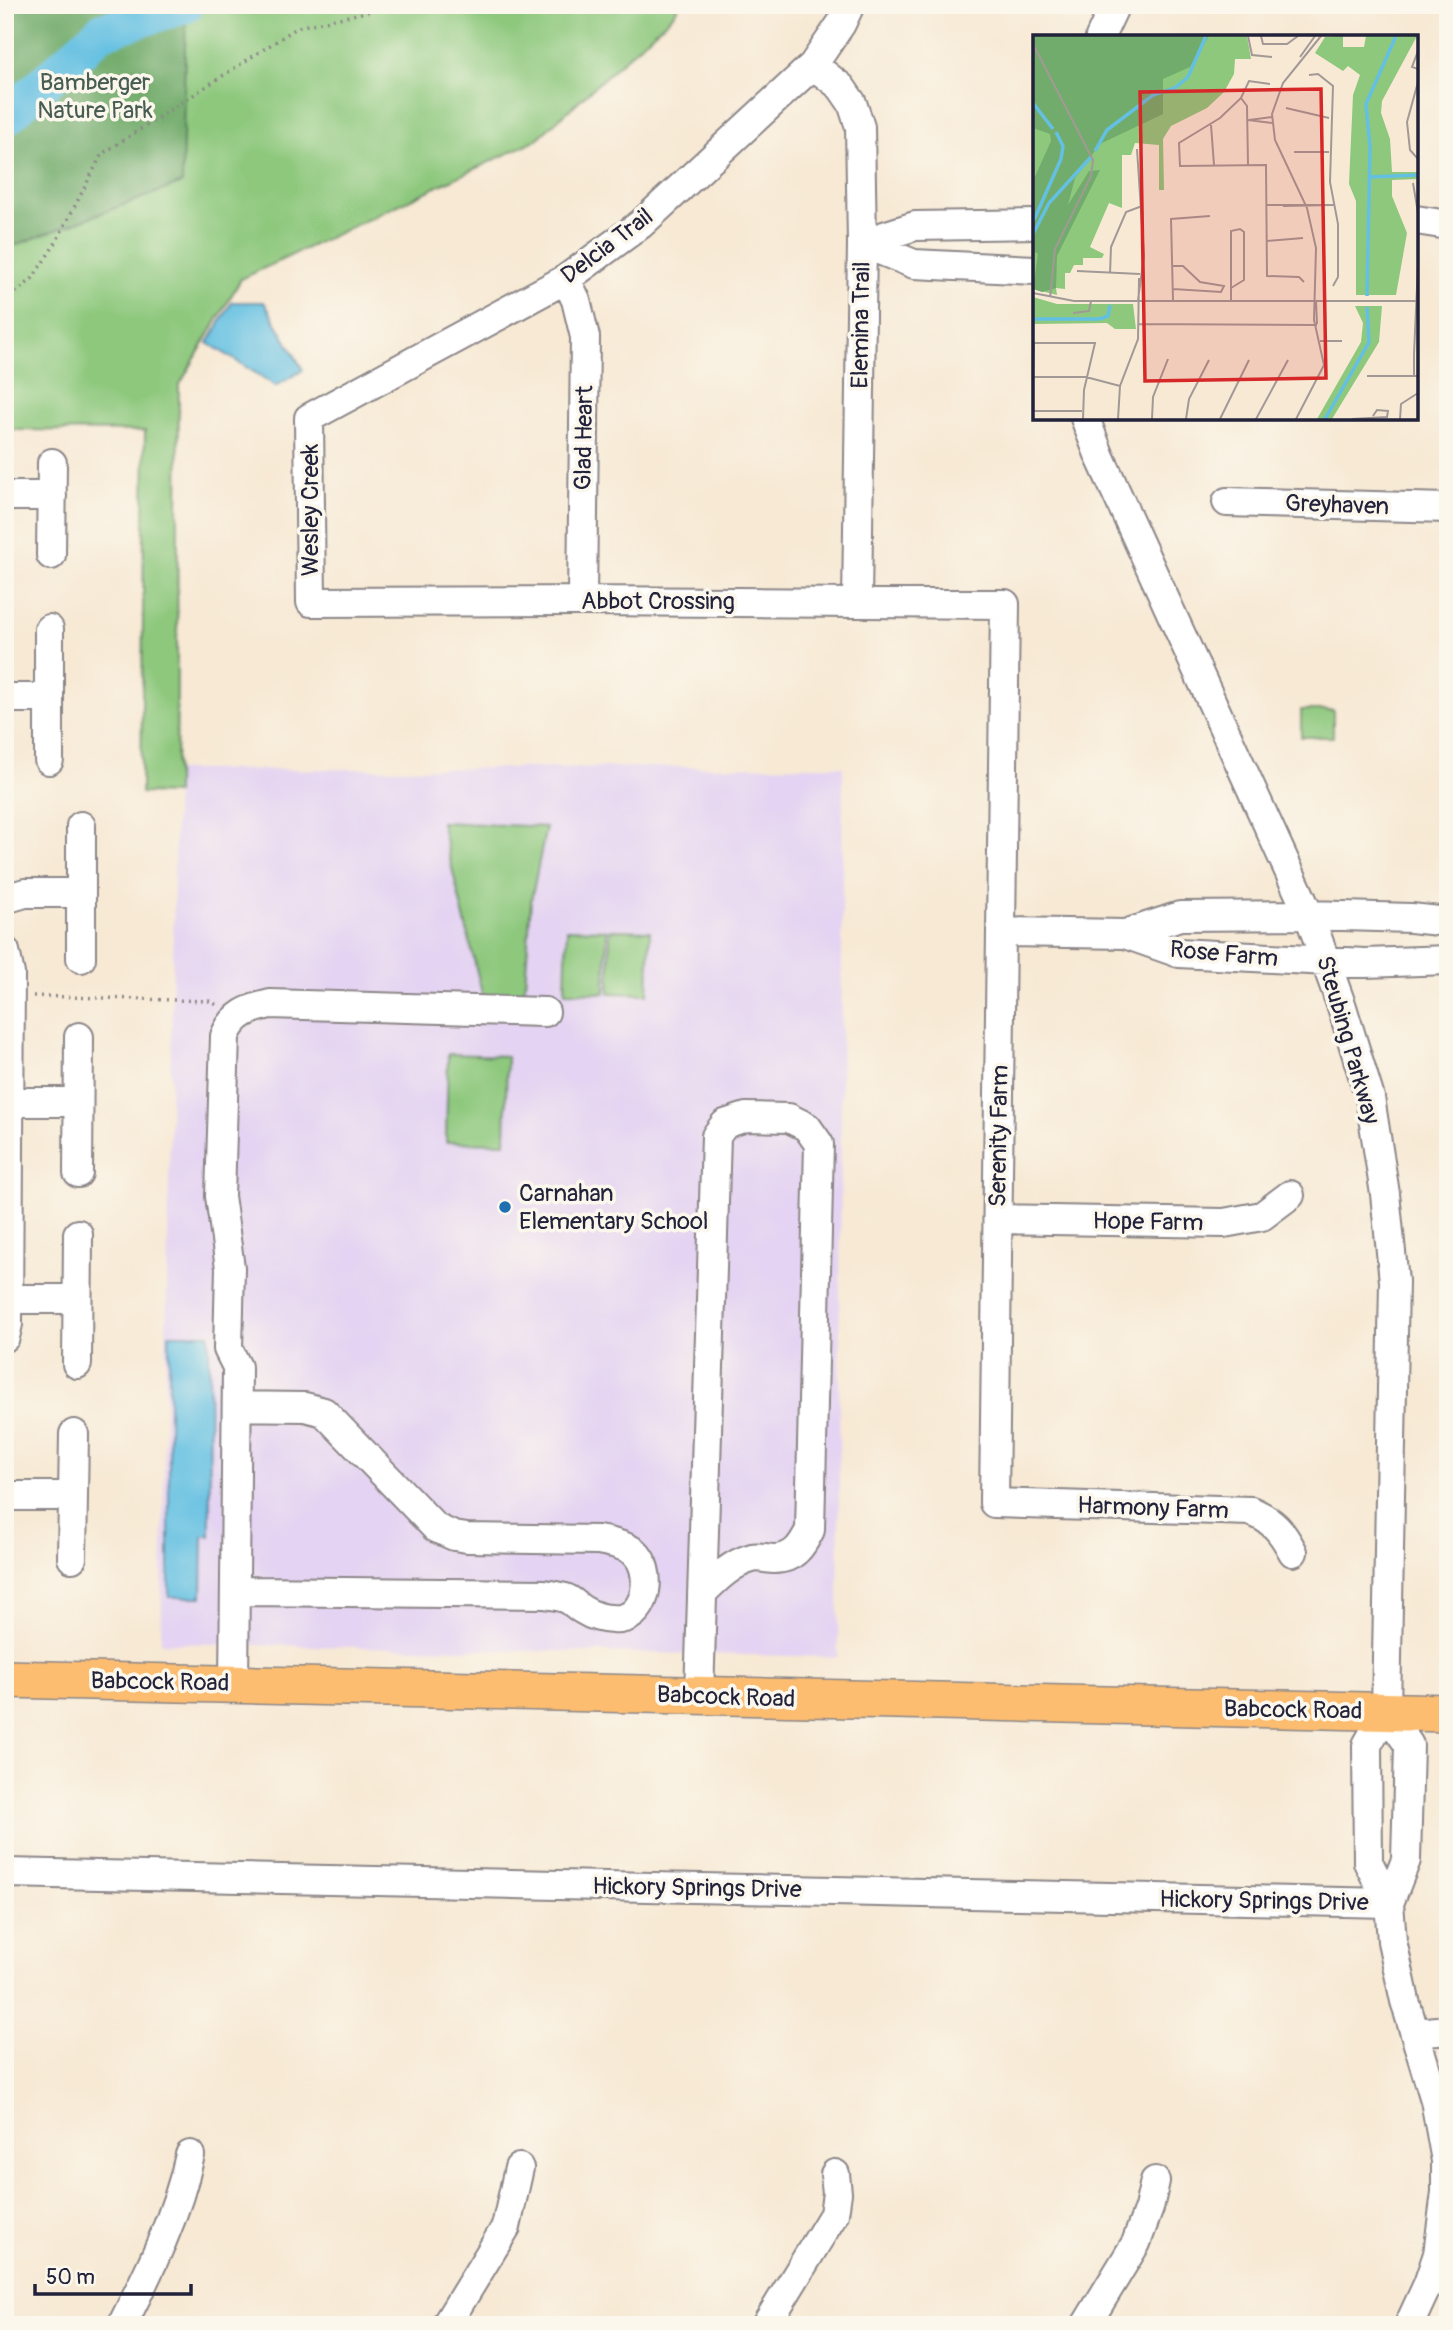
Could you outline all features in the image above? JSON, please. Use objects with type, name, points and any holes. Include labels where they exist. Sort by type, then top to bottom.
[{"type":"main road","name":"Babcock Road","points":[[5,1679],[1448,1713]]},
{"type":"street","name":"Delcia Trail","points":[[309,418],[566,279],[642,224],[813,65],[841,24],[850,5]]},
{"type":"street","points":[[1101,35],[1115,5]]},
{"type":"street","name":"Elemina Trail","points":[[813,65],[841,88],[852,103],[860,127],[862,243],[856,603]]},
{"type":"street","points":[[1418,220],[1448,225]]},
{"type":"street","points":[[862,243],[915,226],[1033,223]]},
{"type":"street","points":[[862,243],[914,264],[1033,270]]},
{"type":"street","name":"Glad Heart","points":[[566,279],[576,300],[585,337],[582,601]]},
{"type":"street","name":"Wesley Creek","points":[[309,418],[311,602]]},
{"type":"street","name":"Steubing Parkway","points":[[1086,420],[1106,470],[1309,915],[1370,1098],[1385,1194],[1394,1281],[1385,1712]]},
{"type":"street","points":[[51,555],[52,463]]},
{"type":"street","points":[[5,496],[52,496]]},
{"type":"street","name":"Greyhaven","points":[[1227,502],[1448,508]]},
{"type":"street","name":"Abbot Crossing","points":[[311,602],[1005,604]]},
{"type":"street","name":"Serenity Farm","points":[[994,1503],[1002,933],[1015,769],[1005,604]]},
{"type":"street","points":[[49,629],[49,760]]},
{"type":"street","points":[[5,698],[49,698]]},
{"type":"street","points":[[81,826],[81,958]]},
{"type":"street","points":[[5,899],[25,893],[81,893]]},
{"type":"street","name":"Rose Farm","points":[[1002,933],[1125,934],[1181,916],[1309,915],[1411,918],[1448,922]]},
{"type":"street","name":"Rose Farm","points":[[1125,934],[1179,953],[1365,963],[1448,960]]},
{"type":"street","points":[[5,951],[10,974],[9,1299],[5,1338]]},
{"type":"street","points":[[234,1684],[237,1367],[228,1349],[230,1268],[220,1196],[225,1036],[229,1026],[239,1015],[271,1004],[545,1012]]},
{"type":"street","points":[[78,1173],[79,1037]]},
{"type":"street","points":[[10,1102],[78,1101]]},
{"type":"street","points":[[699,1696],[702,1593],[716,1136],[725,1125],[746,1117],[789,1118],[807,1127],[819,1144],[810,1530],[801,1548],[790,1556],[776,1560],[753,1558],[724,1571],[702,1593]]},
{"type":"street","name":"Hope Farm","points":[[998,1219],[1224,1223],[1262,1216],[1290,1195]]},
{"type":"street","points":[[77,1364],[78,1234]]},
{"type":"street","points":[[9,1299],[77,1299]]},
{"type":"street","points":[[235,1591],[544,1594],[568,1598],[582,1610],[598,1617],[622,1619],[632,1614],[640,1605],[645,1591],[645,1572],[635,1553],[614,1543],[598,1540],[454,1536],[436,1528],[324,1412],[305,1407],[237,1406]]},
{"type":"street","points":[[72,1558],[74,1434]]},
{"type":"street","points":[[5,1496],[73,1496]]},
{"type":"street","name":"Harmony Farm","points":[[994,1503],[1251,1511],[1270,1519],[1284,1535],[1293,1552]]},
{"type":"street","points":[[1389,1903],[1406,1860],[1409,1745],[1385,1712],[1367,1745],[1368,1861],[1389,1903],[1392,1941],[1399,1977],[1442,2130],[1446,2192],[1438,2254],[1409,2325]]},
{"type":"street","name":"Hickory Springs Drive","points":[[5,1873],[1389,1903]]},
{"type":"street","points":[[1415,2034],[1448,2030]]},
{"type":"street","points":[[122,2325],[155,2259],[183,2190],[190,2155]]},
{"type":"street","points":[[446,2325],[506,2227],[519,2168]]},
{"type":"street","points":[[766,2325],[834,2214],[837,2193],[835,2174]]},
{"type":"street","points":[[1086,2325],[1136,2243],[1149,2208],[1155,2181]]},
{"type":"path","points":[[5,302],[32,279],[55,244],[102,153],[298,27],[398,5]]},
{"type":"path","points":[[10,996],[209,1001],[222,1010]]},
{"type":"shaded area","name":"Carnahan Elementary School","points":[[843,766],[838,1657],[161,1643],[176,770]]},
{"type":"green space","points":[[5,5],[679,5],[673,15],[536,140],[241,279],[179,386],[176,794],[141,793],[145,431],[13,430],[5,424]]},
{"type":"green space","name":"Bamberger Nature Park","points":[[5,5],[186,5],[182,183],[5,249]]},
{"type":"green space","points":[[1301,710],[1333,710],[1333,737],[1301,737]]},
{"type":"green space","points":[[441,822],[546,827],[531,901],[524,999],[483,997]]},
{"type":"green space","points":[[567,929],[607,930],[605,993],[565,992]]},
{"type":"green space","points":[[610,930],[650,931],[648,994],[609,993]]},
{"type":"green space","points":[[448,1054],[507,1056],[505,1143],[446,1142]]},
{"type":"water","points":[[232,302],[264,302],[303,370],[276,386],[208,343]]},
{"type":"water","points":[[169,1334],[209,1334],[210,1536],[203,1536],[202,1597],[169,1597]]},
{"type":"waterway","points":[[5,118],[102,31],[185,5]]},
{"type":"place","name":"Carnahan Elementary School","points":[[505,1207]]}]
